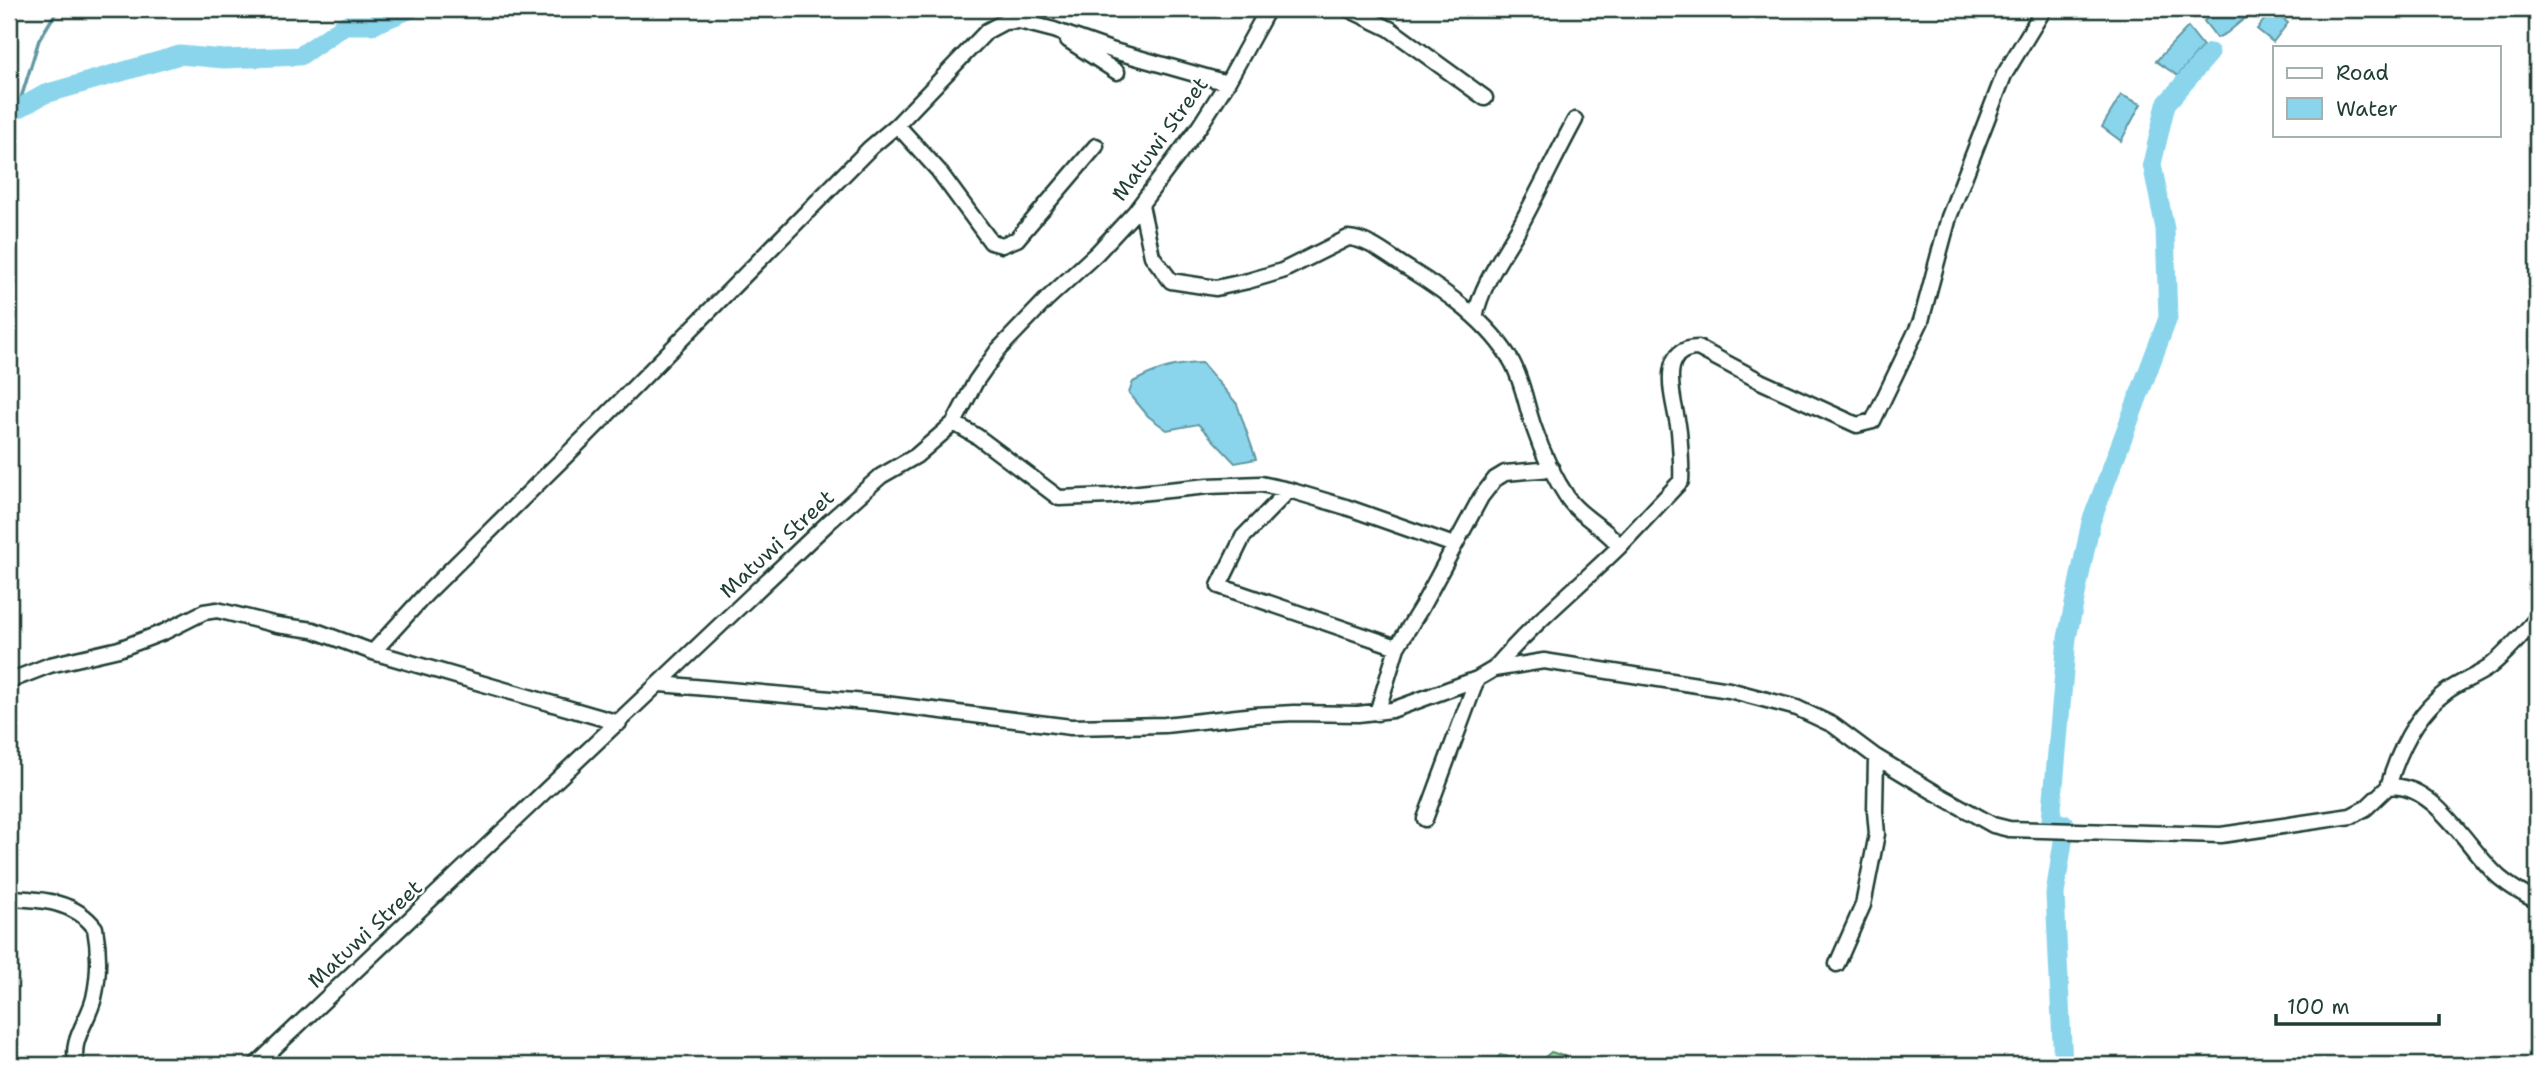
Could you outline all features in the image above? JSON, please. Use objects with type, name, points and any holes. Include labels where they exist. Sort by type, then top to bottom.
[{"type":"street","points":[[1348,9],[1390,29],[1485,98]]},
{"type":"street","points":[[660,684],[877,703],[1071,727],[1165,725],[1294,713],[1377,713],[1477,679],[1494,669],[1539,619],[1589,577],[1681,481],[1679,433],[1670,386],[1677,356],[1688,348],[1698,348],[1760,381],[1857,425],[1873,421],[1921,321],[1949,217],[2004,75],[2044,9]]},
{"type":"street","name":"Matuwi Street","points":[[256,1065],[881,475],[916,456],[954,423],[975,381],[998,350],[1047,299],[1097,253],[1141,205],[1199,127],[1270,10]]},
{"type":"street","points":[[373,652],[471,549],[870,148],[897,125],[987,31],[1004,22],[1019,22],[1054,30],[1114,51],[1227,83]]},
{"type":"street","points":[[1054,30],[1117,72]]},
{"type":"street","points":[[1475,317],[1478,300],[1574,120]]},
{"type":"street","points":[[897,125],[938,170],[991,242],[1002,245],[1017,239],[1097,146]]},
{"type":"street","points":[[1141,205],[1152,256],[1171,281],[1216,288],[1282,271],[1348,238],[1360,239],[1417,274],[1475,317],[1512,362],[1534,429],[1570,501],[1580,513],[1616,539],[1619,547]]},
{"type":"street","points":[[954,423],[978,437],[1059,498],[1261,484],[1289,490],[1454,545]]},
{"type":"street","points":[[1377,713],[1397,647],[1481,497],[1495,479],[1514,471],[1552,469]]},
{"type":"street","points":[[1289,490],[1243,537],[1219,586],[1397,647]]},
{"type":"street","points":[[9,681],[50,665],[119,649],[210,610],[225,611],[277,625],[313,630],[373,652],[619,723]]},
{"type":"street","points":[[1494,669],[1544,662],[1694,684],[1757,696],[1797,708],[1833,725],[1876,757],[1993,825],[2026,831],[2240,834],[2351,816],[2366,808],[2388,787],[2406,741],[2426,711],[2445,693],[2488,667],[2536,623]]},
{"type":"street","points":[[1425,819],[1477,679]]},
{"type":"street","points":[[1838,964],[1863,905],[1877,834],[1876,757]]},
{"type":"street","points":[[2388,787],[2402,787],[2428,800],[2500,878],[2537,901]]},
{"type":"street","points":[[9,898],[57,902],[76,910],[95,928],[97,978],[94,999],[74,1049],[77,1065]]},
{"type":"green space","points":[[1551,1052],[1593,1065],[1491,1065],[1500,1055],[1538,1063]]},
{"type":"water","points":[[2217,9],[2256,9],[2217,38],[2204,21]]},
{"type":"water","points":[[2272,10],[2288,23],[2273,42],[2257,29]]},
{"type":"water","points":[[2188,27],[2203,46],[2178,76],[2156,61]]},
{"type":"water","points":[[2121,95],[2141,104],[2121,141],[2102,127]]},
{"type":"water","points":[[1202,363],[1237,404],[1256,459],[1235,463],[1198,424],[1167,430],[1148,416],[1129,393],[1133,382],[1150,374],[1174,366]]},
{"type":"waterway","points":[[17,111],[39,40],[58,9]]},
{"type":"waterway","points":[[9,114],[45,94],[180,55],[224,59],[300,56],[345,25],[373,25],[411,9]]},
{"type":"waterway","points":[[2066,825],[2051,820],[2067,638],[2091,522],[2168,318],[2165,229],[2152,164],[2166,104],[2210,53]]},
{"type":"waterway","points":[[2063,1065],[2055,894],[2064,835]]}]
